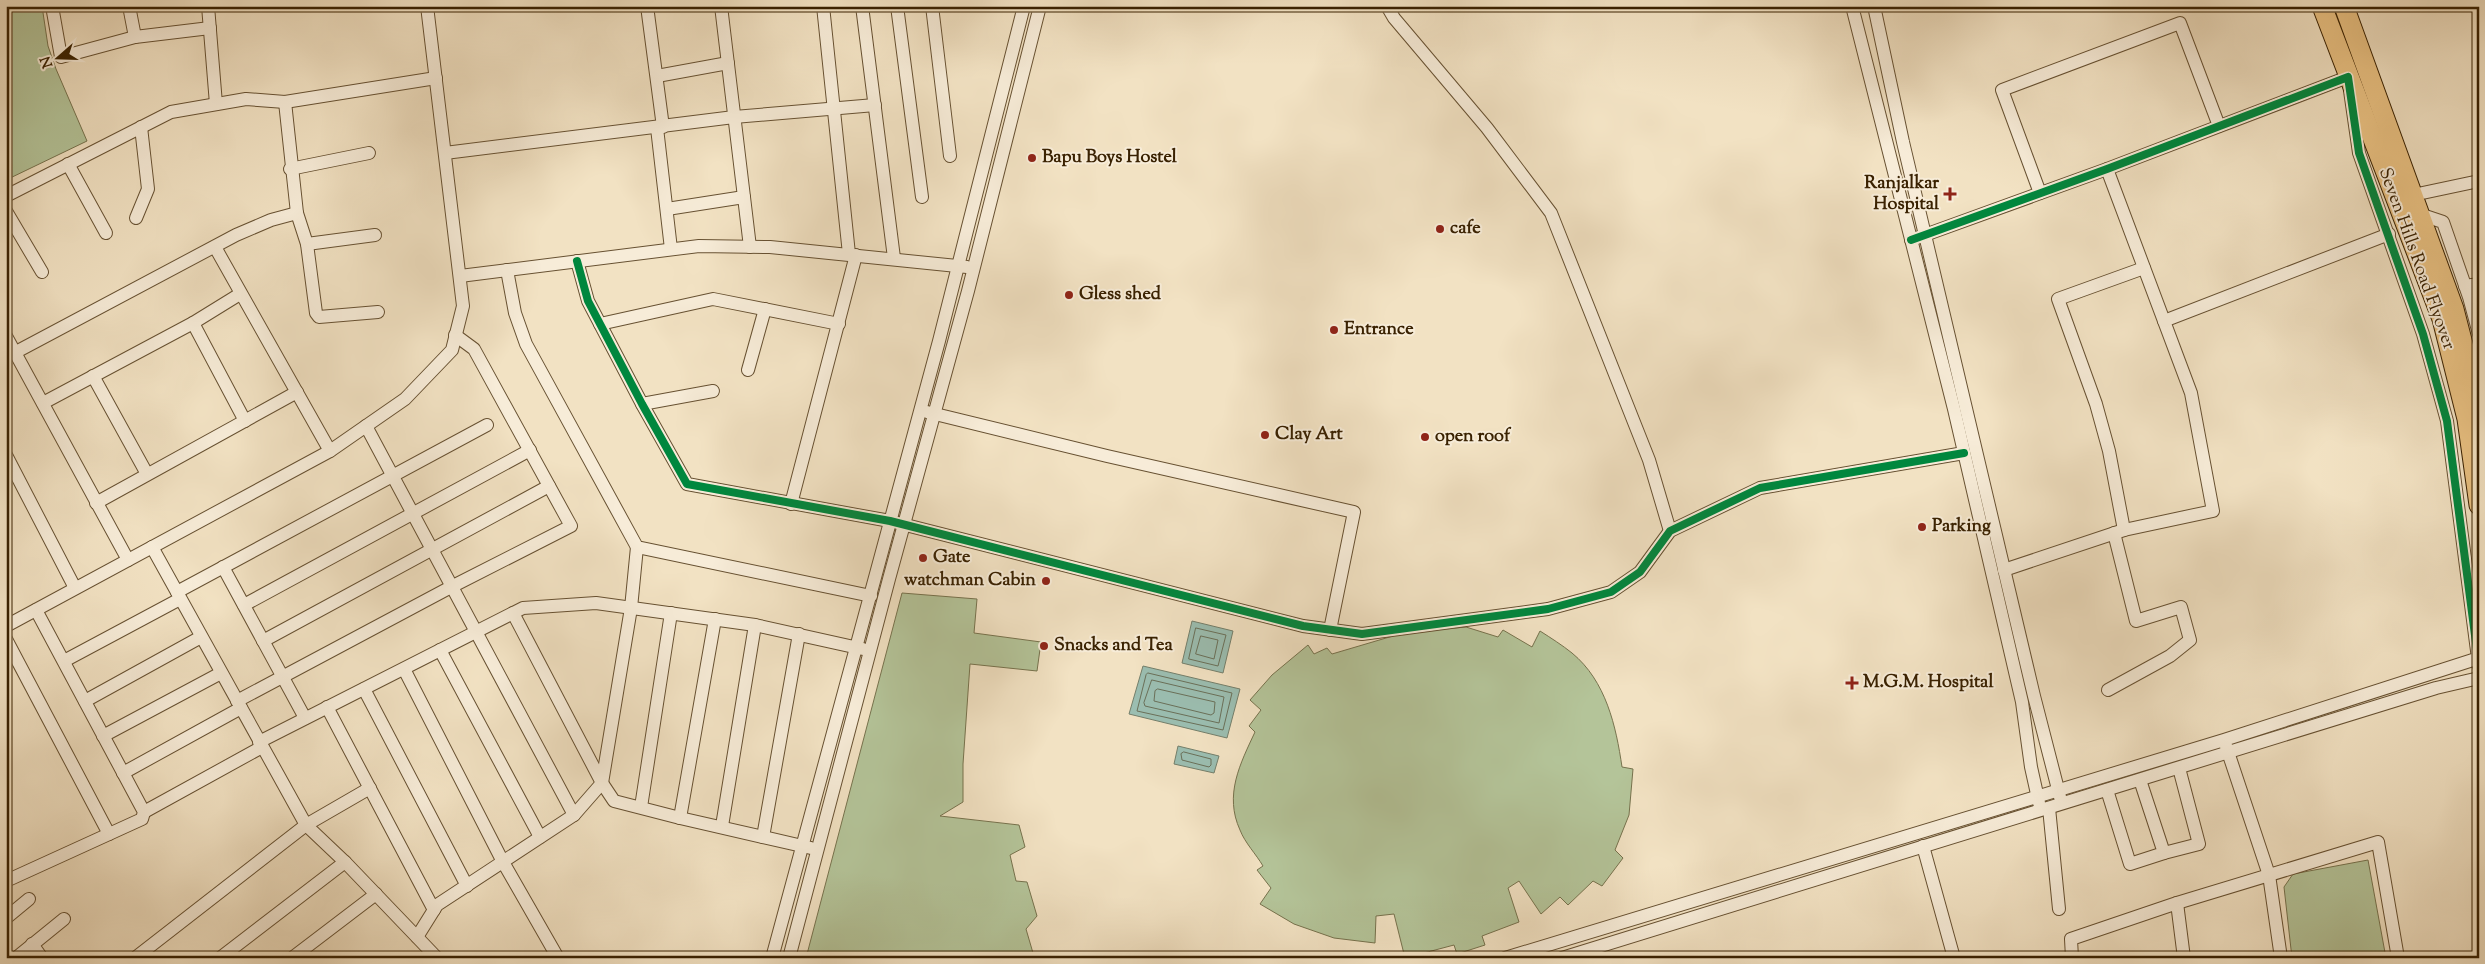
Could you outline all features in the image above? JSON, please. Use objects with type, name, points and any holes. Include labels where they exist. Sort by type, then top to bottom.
[{"type":"highway","name":"Seven Hills Road Flyover","points":[[2322,6],[2442,319],[2467,419],[2479,504]]},
{"type":"highway","name":"Seven Hills Road Flyover","points":[[2344,6],[2454,309],[2479,406]]},
{"type":"street","points":[[52,6],[61,58],[135,37],[210,28]]},
{"type":"street","points":[[129,6],[135,37]]},
{"type":"street","points":[[208,6],[216,104]]},
{"type":"street","points":[[6,626],[330,451],[405,399],[452,350],[464,306],[427,6]]},
{"type":"street","points":[[647,6],[656,76],[671,249]]},
{"type":"street","points":[[721,6],[750,247]]},
{"type":"street","points":[[791,504],[839,324],[852,255],[822,6]]},
{"type":"street","points":[[862,6],[894,258]]},
{"type":"street","points":[[897,6],[922,197]]},
{"type":"street","points":[[932,6],[950,156]]},
{"type":"street","points":[[772,958],[959,264],[1024,6]]},
{"type":"street","points":[[789,958],[974,269],[1040,6]]},
{"type":"street","points":[[1387,6],[1394,18],[1487,128],[1550,213],[1649,460],[1670,530]]},
{"type":"street","points":[[1852,6],[1964,453],[2022,702],[2038,796],[2045,809],[2059,909]]},
{"type":"street","points":[[1874,6],[1924,234],[2061,804]]},
{"type":"street","points":[[2040,193],[2002,90],[2171,26],[2180,23],[2219,126]]},
{"type":"street","points":[[656,76],[728,63]]},
{"type":"street","points":[[1505,958],[2478,661],[2447,422],[2423,334],[2360,153],[2348,77],[2107,169],[1911,240]]},
{"type":"street","points":[[6,196],[171,112],[246,99],[285,102],[436,78]]},
{"type":"street","points":[[285,102],[290,169],[297,214],[306,244],[314,308],[319,317],[378,312]]},
{"type":"street","points":[[445,153],[734,117],[875,105]]},
{"type":"street","points":[[136,218],[148,189],[141,127]]},
{"type":"street","points":[[290,169],[369,153]]},
{"type":"street","points":[[68,164],[106,233]]},
{"type":"street","points":[[2004,570],[2119,532],[2213,511],[2191,394],[2107,169]]},
{"type":"street","points":[[2413,195],[2479,181]]},
{"type":"street","points":[[667,209],[744,197]]},
{"type":"street","points":[[6,211],[42,272]]},
{"type":"street","points":[[16,352],[214,246],[271,220],[297,214]]},
{"type":"street","points":[[2419,214],[2443,222],[2466,286],[2479,334]]},
{"type":"street","points":[[2164,321],[2388,234]]},
{"type":"street","points":[[306,244],[375,235]]},
{"type":"street","points":[[214,246],[330,451]]},
{"type":"street","points":[[460,276],[698,246],[750,247],[894,258],[959,264],[974,269]]},
{"type":"street","points":[[577,261],[588,301],[642,404],[687,484],[890,521],[1303,626],[1330,630],[1362,634],[1548,609],[1611,592],[1640,572],[1670,530],[1760,488],[1964,453]]},
{"type":"street","points":[[2108,690],[2170,656],[2190,640],[2182,607],[2136,621],[2119,532],[2109,451],[2096,404],[2058,299],[2144,268]]},
{"type":"street","points":[[417,937],[437,905],[574,815],[602,783],[631,608],[637,547],[526,344],[515,313],[507,270]]},
{"type":"street","points":[[2466,286],[2479,284]]},
{"type":"street","points":[[43,403],[193,322],[240,294]]},
{"type":"street","points":[[600,324],[712,299],[839,324]]},
{"type":"street","points":[[748,370],[765,309]]},
{"type":"street","points":[[193,322],[244,421]]},
{"type":"street","points":[[6,336],[128,560]]},
{"type":"street","points":[[123,772],[239,705],[283,677],[451,587],[571,526],[474,349],[455,336]]},
{"type":"street","points":[[93,376],[147,474]]},
{"type":"street","points":[[642,404],[713,391]]},
{"type":"street","points":[[96,502],[297,392]]},
{"type":"street","points":[[920,411],[1354,512],[1330,630]]},
{"type":"street","points":[[64,661],[178,596],[223,567],[487,425]]},
{"type":"street","points":[[366,426],[574,815]]},
{"type":"street","points":[[244,605],[530,450]]},
{"type":"street","points":[[6,455],[75,588]]},
{"type":"street","points":[[264,641],[549,486]]},
{"type":"street","points":[[152,547],[306,825],[376,894],[417,937],[430,955]]},
{"type":"street","points":[[637,547],[871,596]]},
{"type":"street","points":[[223,567],[305,718]]},
{"type":"street","points":[[144,812],[305,718],[523,608],[596,603],[755,625],[870,651]]},
{"type":"street","points":[[6,881],[142,819],[144,812],[36,610]]},
{"type":"street","points":[[513,613],[602,783],[614,800],[680,818],[818,849]]},
{"type":"street","points":[[641,807],[672,613]]},
{"type":"street","points":[[680,818],[715,620]]},
{"type":"street","points":[[722,826],[755,625]]},
{"type":"street","points":[[763,836],[799,634]]},
{"type":"street","points":[[85,701],[201,637]]},
{"type":"street","points":[[6,640],[109,834]]},
{"type":"street","points":[[440,650],[540,837]]},
{"type":"street","points":[[404,669],[503,862],[558,958]]},
{"type":"street","points":[[103,736],[221,673]]},
{"type":"street","points":[[1562,958],[1575,956],[1923,846],[2436,688],[2479,678]]},
{"type":"street","points":[[364,688],[467,886]]},
{"type":"street","points":[[328,707],[434,910]]},
{"type":"street","points":[[2224,740],[2269,875],[2281,958]]},
{"type":"street","points":[[2107,790],[2130,864],[2199,844],[2179,768]]},
{"type":"street","points":[[2140,780],[2164,853]]},
{"type":"street","points":[[134,958],[306,825],[370,788]]},
{"type":"street","points":[[2072,958],[2071,939],[2176,903],[2378,842],[2398,958]]},
{"type":"street","points":[[1923,846],[1954,958]]},
{"type":"street","points":[[220,958],[345,862]]},
{"type":"street","points":[[292,958],[376,894]]},
{"type":"street","points":[[6,918],[29,899]]},
{"type":"street","points":[[2176,903],[2184,958]]},
{"type":"street","points":[[16,958],[64,919]]},
{"type":"street","points":[[1570,938],[1575,956]]},
{"type":"street","points":[[32,944],[42,958]]},
{"type":"shaded area","points":[[6,6],[42,6],[48,46],[87,141],[6,180]]},
{"type":"shaded area","points":[[902,593],[977,599],[974,633],[1041,642],[1037,671],[970,664],[963,764],[963,802],[940,816],[1019,825],[1025,847],[1010,855],[1016,881],[1027,882],[1037,916],[1026,929],[1033,953],[1017,958],[806,958]]},
{"type":"shaded area","points":[[1466,627],[1498,637],[1503,630],[1532,647],[1540,631],[1572,653],[1584,664],[1593,677],[1608,705],[1613,720],[1622,767],[1633,769],[1629,815],[1615,850],[1623,858],[1602,886],[1593,881],[1568,905],[1560,897],[1541,914],[1519,881],[1508,888],[1519,922],[1482,936],[1485,945],[1457,954],[1454,945],[1405,958],[1394,914],[1376,916],[1375,943],[1334,938],[1294,924],[1260,904],[1271,888],[1257,870],[1263,866],[1242,835],[1235,817],[1233,804],[1239,768],[1255,732],[1249,726],[1261,710],[1250,700],[1272,675],[1308,645],[1314,654],[1327,648],[1332,654],[1403,633]]},
{"type":"shaded area","points":[[2368,860],[2386,958],[2292,958],[2284,887],[2293,874]]},
{"type":"water","points":[[1192,621],[1233,631],[1223,673],[1182,663]]},
{"type":"water","points":[[1143,666],[1240,689],[1227,738],[1129,714]]},
{"type":"water","points":[[1178,746],[1219,756],[1214,773],[1174,764]]},
{"type":"cycle path","points":[[1911,240],[2107,169],[2348,77],[2359,153],[2423,334],[2447,421],[2479,666]]},
{"type":"cycle path","points":[[577,261],[588,301],[642,404],[687,484],[890,521],[1303,626],[1362,634],[1548,609],[1611,592],[1640,572],[1670,531],[1760,488],[1964,453]]},
{"type":"place","name":"Bapu Boys Hostel","points":[[1032,158]]},
{"type":"place","name":"Ranjalkar Hospital","points":[[1950,194]]},
{"type":"place","name":"cafe","points":[[1440,229]]},
{"type":"place","name":"Gless shed","points":[[1069,295]]},
{"type":"place","name":"Entrance","points":[[1334,330]]},
{"type":"place","name":"Clay Art","points":[[1265,435]]},
{"type":"place","name":"open roof","points":[[1425,437]]},
{"type":"place","name":"Parking","points":[[1922,527]]},
{"type":"place","name":"Gate","points":[[923,558]]},
{"type":"place","name":"watchman Cabin","points":[[1046,581]]},
{"type":"place","name":"Snacks and Tea","points":[[1044,646]]},
{"type":"place","name":"M.G.M. Hospital","points":[[1852,683]]}]
